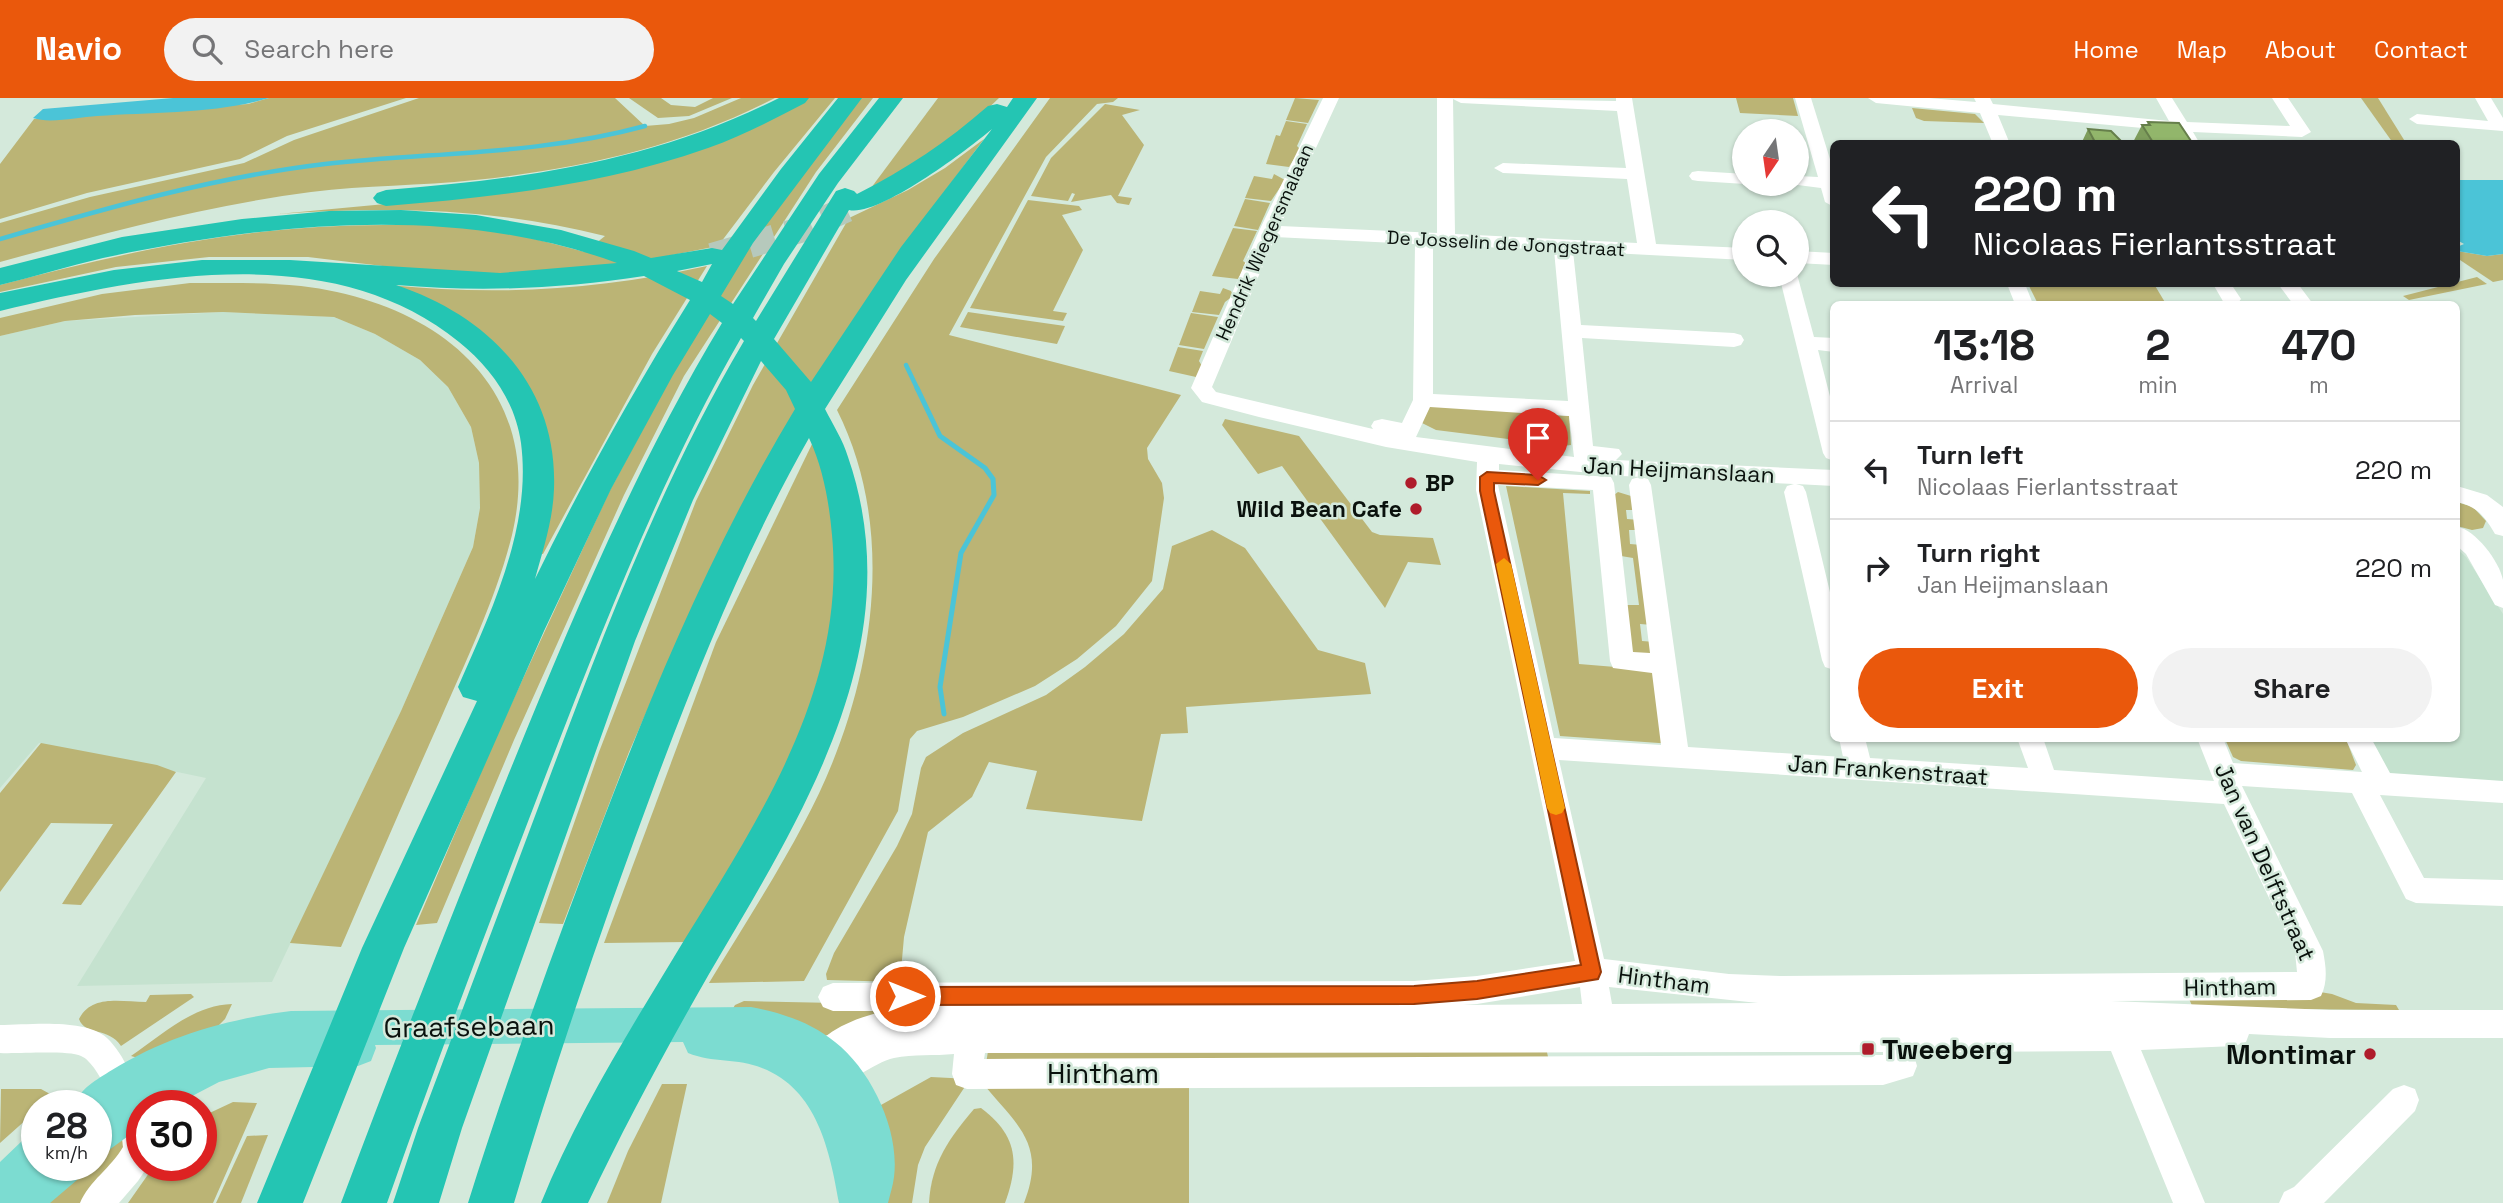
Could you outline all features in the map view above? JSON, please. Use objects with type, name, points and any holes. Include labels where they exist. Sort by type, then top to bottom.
[{"type":"highway","points":[[0,277],[188,225],[284,208],[506,188],[620,167],[712,138],[797,98]]},
{"type":"highway","points":[[280,1203],[308,1128],[383,948],[527,631],[595,489],[728,252],[850,98]]},
{"type":"highway","points":[[821,220],[936,162],[962,144],[1011,98]]},
{"type":"highway","points":[[491,1203],[513,1129],[576,947],[648,751],[692,643],[761,499],[830,376],[902,266],[1025,98]]},
{"type":"highway","points":[[364,1203],[460,948],[564,684],[644,499],[705,378],[821,220],[902,101]]},
{"type":"highway","points":[[416,1203],[440,1128],[618,640],[677,500],[736,380],[821,220],[902,101]]},
{"type":"highway","points":[[99,251],[231,228],[376,217],[429,218],[500,225],[593,246],[670,276],[742,323],[765,345],[801,389],[825,435],[848,513],[851,557],[849,607],[829,703],[803,768],[768,837],[643,1048],[564,1203]]},
{"type":"highway","points":[[0,302],[58,288],[153,272],[233,267],[470,281],[526,281],[621,273],[728,252]]},
{"type":"highway","points":[[313,270],[365,284],[428,308],[447,318],[482,345],[506,371],[520,397],[533,427],[539,459],[536,517],[524,568],[502,628],[455,736],[383,948]]},
{"type":"main road","name":"Graafsebaan","points":[[114,1101],[256,1053],[280,1049],[715,1041],[753,1047],[793,1062],[825,1067]]},
{"type":"main road","points":[[825,1067],[853,1165],[859,1203]]},
{"type":"main road","points":[[825,1067],[861,1105],[874,1146],[875,1176],[868,1203]]},
{"type":"main road","points":[[0,1188],[21,1169]]},
{"type":"main road","points":[[20,1203],[45,1181]]},
{"type":"street","name":"Hendrik Wiegersmalaan","points":[[1200,388],[1268,231],[1331,98]]},
{"type":"street","points":[[1445,98],[1446,240]]},
{"type":"street","points":[[1461,98],[1625,102],[1647,249]]},
{"type":"street","points":[[1803,98],[1830,189]]},
{"type":"street","points":[[1876,98],[1984,103],[2180,127],[2302,132],[2280,98]]},
{"type":"street","points":[[2164,98],[2189,140]]},
{"type":"street","points":[[2417,119],[2500,127],[2483,98]]},
{"type":"street","points":[[1984,103],[2000,140]]},
{"type":"street","points":[[1503,168],[1636,174]]},
{"type":"street","points":[[1698,176],[1732,177]]},
{"type":"street","points":[[1810,182],[1828,183]]},
{"type":"street","name":"De Josselin de Jongstraat","points":[[1268,231],[1732,253]]},
{"type":"street","points":[[1237,404],[1242,393],[1408,432],[1423,400],[1424,239]]},
{"type":"street","points":[[1423,400],[1579,409],[1563,245]]},
{"type":"street","points":[[1809,258],[1830,259]]},
{"type":"street","points":[[1791,287],[1830,437]]},
{"type":"street","points":[[1572,331],[1734,341]]},
{"type":"street","points":[[1806,343],[1830,345]]},
{"type":"street","name":"Jan Heijmanslaan","points":[[1200,388],[1209,397],[1410,444],[1488,466],[1603,483],[1830,494]]},
{"type":"street","name":"Jan Heijmanslaan","points":[[1579,409],[1583,453],[1830,465]]},
{"type":"street","points":[[1488,466],[1487,491],[1592,972],[1610,1072]]},
{"type":"street","name":"Jan Heijmanslaan","points":[[1488,466],[1830,478]]},
{"type":"street","points":[[1603,483],[1622,661],[1665,664]]},
{"type":"street","points":[[1640,485],[1676,757]]},
{"type":"street","points":[[1795,492],[1830,643]]},
{"type":"street","points":[[2460,493],[2495,508],[2499,532],[2488,547],[2503,571]]},
{"type":"street","points":[[2460,535],[2474,539],[2499,532]]},
{"type":"street","points":[[2460,536],[2474,548],[2503,598]]},
{"type":"street","points":[[1853,742],[1859,768]]},
{"type":"street","points":[[2032,742],[2045,781]]},
{"type":"street","name":"Jan van Delftstraat","points":[[2212,742],[2309,951],[2311,986]]},
{"type":"street","points":[[2359,742],[2371,783],[2416,890],[2503,893]]},
{"type":"street","name":"Jan Frankenstraat","points":[[1544,748],[2045,781],[2371,783],[2503,792]]},
{"type":"street","name":"Hintham","points":[[825,1067],[974,1019],[1414,995],[1477,990],[1592,972],[1729,988],[1781,990],[2311,986]]},
{"type":"street","name":"Hintham","points":[[833,997],[974,1019],[1601,1029],[1894,1038],[2115,1027]]},
{"type":"street","name":"Hintham","points":[[974,1019],[967,1074],[1883,1070],[1902,1066],[1894,1038]]},
{"type":"street","name":"Hintham","points":[[1601,1029],[2115,1027],[2186,1036],[2330,1024],[2503,1024]]},
{"type":"street","points":[[2115,1027],[2189,1203]]},
{"type":"street","points":[[0,1039],[65,1038],[88,1043],[100,1052],[114,1101],[135,1117],[140,1143],[129,1167],[96,1203]]},
{"type":"street","points":[[2295,1203],[2302,1201],[2404,1100]]},
{"type":"shaded area","points":[[269,98],[406,98],[287,136],[240,159],[87,193],[0,219],[0,164],[34,119],[248,104]]},
{"type":"shaded area","points":[[419,98],[615,98],[645,126],[694,118],[741,98],[775,98],[703,130],[666,143],[591,162],[475,180],[331,190],[271,198],[154,222],[0,262],[0,223],[90,197],[244,163],[294,140]]},
{"type":"shaded area","points":[[629,98],[661,98],[671,105],[695,107],[713,98],[732,98],[689,116],[658,118]]},
{"type":"shaded area","points":[[808,98],[835,98],[718,246],[612,267],[564,272],[449,274],[308,257],[209,257],[116,267],[0,292],[0,285],[146,250],[291,229],[456,225],[505,232],[585,252],[605,236],[523,220],[442,212],[361,210],[278,214],[504,193],[558,185]]},
{"type":"shaded area","points":[[860,98],[873,98],[816,172],[684,376],[624,495],[514,740],[437,923],[416,925],[496,737],[609,492],[672,375],[746,251]]},
{"type":"shaded area","points":[[938,98],[999,98],[957,138],[871,188]]},
{"type":"shaded area","points":[[1050,98],[1118,98],[1113,102],[1097,104],[1046,157],[949,335],[1181,395],[1147,448],[1148,459],[1162,483],[1164,498],[1152,581],[1116,626],[1077,659],[1035,686],[963,717],[917,731],[910,739],[898,811],[804,981],[709,983],[804,823],[827,776],[861,673],[870,619],[873,565],[869,512],[857,460],[837,410],[934,259]]},
{"type":"shaded area","points":[[1295,98],[1319,100],[1308,123],[1286,120]]},
{"type":"shaded area","points":[[1736,98],[1793,98],[1798,116],[1740,113]]},
{"type":"shaded area","points":[[2361,98],[2378,98],[2404,140],[2391,140]]},
{"type":"shaded area","points":[[1105,104],[1140,110],[1122,115],[1144,145],[1118,196],[1132,198],[1129,205],[1117,203],[1111,195],[1071,202],[1075,194],[1072,193],[1068,201],[1031,196],[1051,158]]},
{"type":"shaded area","points":[[1912,108],[1975,114],[1984,123],[1924,121],[1916,118]]},
{"type":"shaded area","points":[[1286,121],[1307,124],[1297,146],[1300,149],[1289,167],[1266,164],[1276,135],[1280,136]]},
{"type":"shaded area","points":[[984,139],[898,254],[677,642],[629,752],[563,924],[539,923],[599,752],[696,501],[753,385],[849,218],[908,190],[945,168]]},
{"type":"shaded area","points":[[1274,174],[1285,180],[1271,201],[1245,198],[1254,176],[1272,179]]},
{"type":"shaded area","points":[[1245,199],[1270,203],[1258,230],[1234,226]]},
{"type":"shaded area","points":[[1028,200],[1079,206],[1082,210],[1062,215],[1083,250],[1053,311],[1067,313],[1063,321],[970,308]]},
{"type":"shaded area","points":[[1233,228],[1257,231],[1243,261],[1247,264],[1238,279],[1212,276]]},
{"type":"shaded area","points":[[2460,252],[2487,256],[2503,254],[2503,280],[2493,282],[2460,260]]},
{"type":"shaded area","points":[[707,266],[652,354],[543,554],[539,554],[551,462],[543,420],[531,391],[515,366],[474,326],[448,310],[389,285],[470,290],[549,289],[627,281]]},
{"type":"shaded area","points":[[2477,277],[2487,284],[2409,300],[2403,296],[2438,287],[2460,287],[2460,281]]},
{"type":"shaded area","points":[[190,283],[301,286],[350,295],[396,311],[436,333],[470,361],[496,395],[513,436],[519,482],[506,558],[490,605],[341,947],[290,943],[401,711],[473,547],[480,508],[479,463],[471,427],[448,387],[420,360],[375,334],[334,317],[223,312],[135,315],[65,321],[0,336],[0,318],[102,294]]},
{"type":"shaded area","points":[[2030,287],[2156,287],[2164,301],[2036,301]]},
{"type":"shaded area","points":[[1223,288],[1231,291],[1233,296],[1225,302],[1219,315],[1192,312],[1200,291],[1220,294]]},
{"type":"shaded area","points":[[223,312],[334,317],[375,334],[420,360],[448,387],[471,427],[479,463],[480,508],[473,547],[401,711],[272,982],[77,986],[206,778],[39,743],[0,788],[0,336],[65,321]]},
{"type":"shaded area","points":[[968,312],[1065,326],[1057,344],[960,327]]},
{"type":"shaded area","points":[[1191,313],[1218,317],[1204,349],[1179,345]]},
{"type":"shaded area","points":[[1178,347],[1203,351],[1199,361],[1202,366],[1196,377],[1169,371]]},
{"type":"shaded area","points":[[1428,405],[1569,416],[1571,445],[1436,430],[1422,423]]},
{"type":"shaded area","points":[[1225,419],[1299,436],[1372,532],[1380,535],[1433,538],[1441,565],[1408,562],[1385,608],[1282,466],[1258,474],[1222,425]]},
{"type":"shaded area","points":[[814,440],[829,477],[839,607],[792,767],[688,942],[604,943],[716,642]]},
{"type":"shaded area","points":[[1506,486],[1590,491],[1590,494],[1563,493],[1579,664],[1664,671],[1673,744],[1560,736]]},
{"type":"shaded area","points":[[1618,492],[1631,496],[1638,510],[1626,510],[1627,519],[1639,520],[1640,530],[1629,530],[1630,544],[1642,545],[1653,625],[1640,624],[1642,641],[1655,642],[1651,653],[1632,654],[1626,605],[1639,605],[1633,558],[1621,556],[1614,495]]},
{"type":"shaded area","points":[[2460,503],[2473,507],[2486,521],[2483,528],[2472,530],[2460,527]]},
{"type":"shaded area","points":[[1212,530],[1245,548],[1318,650],[1365,663],[1371,694],[1186,707],[1188,733],[1161,734],[1142,821],[1026,809],[1037,771],[989,762],[972,797],[928,832],[904,937],[900,982],[827,980],[826,974],[834,953],[897,846],[912,814],[921,768],[926,757],[963,733],[1046,695],[1085,667],[1124,634],[1163,589],[1172,546]]},
{"type":"shaded area","points":[[2460,552],[2503,614],[2503,787],[2389,780],[2369,742],[2460,742]]},
{"type":"shaded area","points":[[2226,742],[2347,742],[2356,765],[2353,770],[2241,761],[2233,757]]},
{"type":"shaded area","points":[[41,743],[157,765],[176,772],[81,905],[62,904],[113,824],[51,823],[0,892],[0,793]]},
{"type":"shaded area","points":[[2314,991],[2356,1003],[2396,1005],[2399,1010],[2193,1008],[2187,994]]},
{"type":"shaded area","points":[[191,994],[194,997],[121,1046],[110,1036],[86,1028],[79,1019],[91,1006],[99,1003],[146,1002],[150,995]]},
{"type":"shaded area","points":[[744,1001],[941,1009],[823,1036],[732,1010],[735,1005]]},
{"type":"shaded area","points":[[232,1004],[225,1019],[212,1032],[145,1060],[131,1056],[191,1015]]},
{"type":"shaded area","points":[[1546,1047],[1549,1062],[986,1064],[988,1051]]},
{"type":"shaded area","points":[[931,1077],[970,1079],[925,1147],[918,1165],[912,1203],[881,1203],[872,1110]]},
{"type":"shaded area","points":[[981,1081],[1189,1081],[1189,1203],[1024,1203],[1032,1164],[1030,1149],[1015,1122]]},
{"type":"shaded area","points":[[662,1084],[687,1084],[661,1203],[607,1203],[628,1151]]},
{"type":"shaded area","points":[[1,1089],[43,1090],[21,1090],[21,1124],[0,1143]]},
{"type":"shaded area","points":[[233,1102],[257,1103],[213,1203],[128,1203],[143,1181],[217,1181],[217,1110]]},
{"type":"shaded area","points":[[981,1108],[1002,1128],[1012,1150],[1013,1175],[1005,1203],[929,1203],[934,1175],[943,1151],[974,1109]]},
{"type":"shaded area","points":[[268,1135],[241,1203],[216,1203],[247,1136]]},
{"type":"shaded area","points":[[117,1136],[126,1141],[126,1152],[112,1170],[112,1140]]},
{"type":"shaded area","points":[[68,1181],[104,1181],[87,1203],[46,1203]]},
{"type":"water","points":[[173,98],[269,98],[184,112],[56,120],[33,118],[43,109]]},
{"type":"water","points":[[2460,180],[2503,180],[2503,254],[2487,256],[2460,252],[2460,246],[2464,244],[2460,242]]},
{"type":"building","points":[[2148,122],[2179,123],[2190,140],[2151,140],[2142,125],[2150,125]]},
{"type":"building","points":[[2088,129],[2111,131],[2120,140],[2094,140]]},
{"type":"waterway","points":[[0,239],[121,205],[242,177],[325,164],[526,148],[645,126]]},
{"type":"waterway","points":[[906,365],[918,390]]},
{"type":"waterway","points":[[917,388],[940,436],[985,468],[993,479],[994,495],[961,553],[940,687],[944,714]]},
{"type":"tunnel","points":[[712,256],[800,230],[858,204]]},
{"type":"slow traffic","points":[[1504,564],[1556,808]]},
{"type":"place","name":"BP","points":[[1411,483]]},
{"type":"place","name":"Wild Bean Cafe","points":[[1416,509]]},
{"type":"place","name":"Tweeberg","points":[[1868,1049]]},
{"type":"place","name":"Montimar","points":[[2370,1054]]},
{"type":"route","points":[[905,996],[1414,995],[1477,990],[1592,972],[1487,491],[1487,477],[1538,480]]}]
